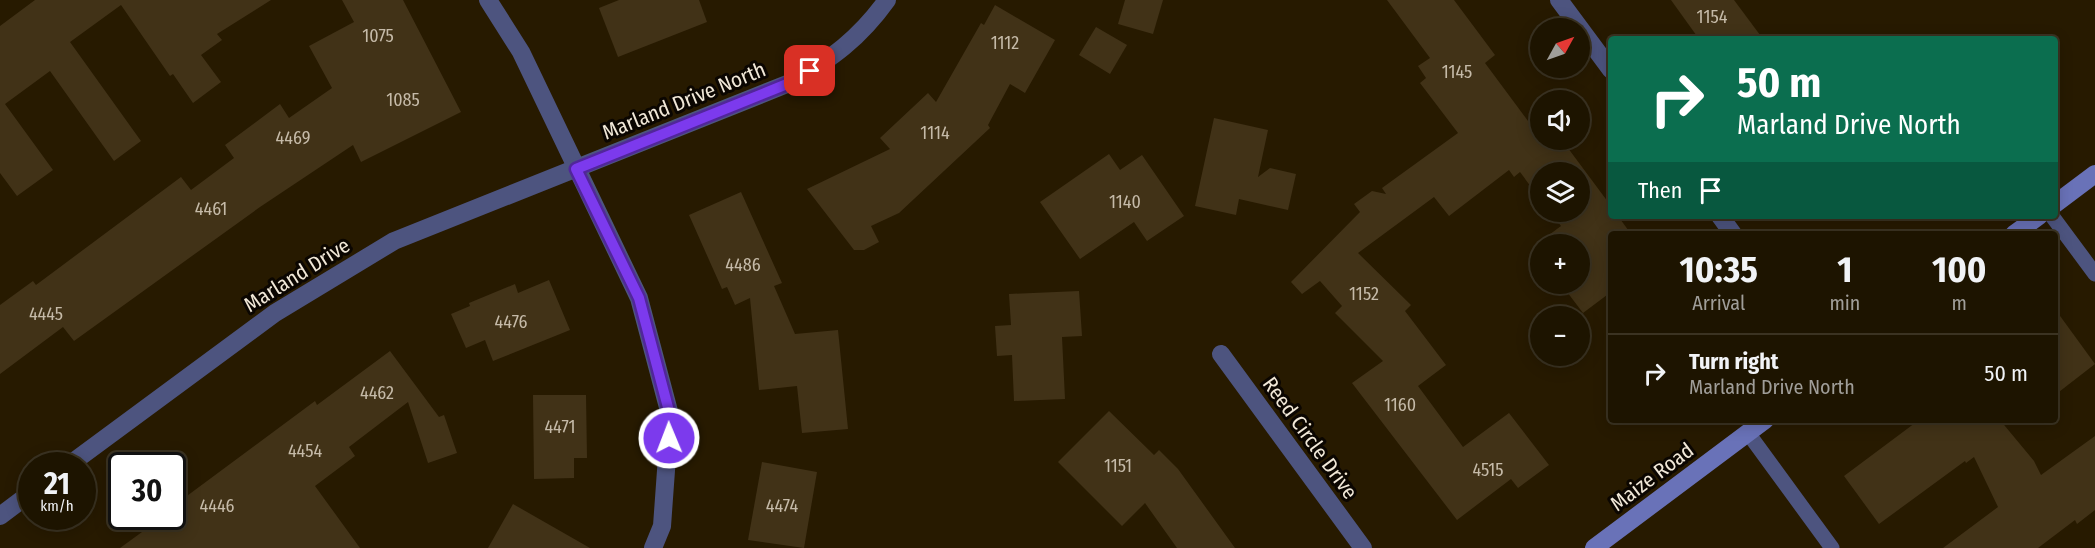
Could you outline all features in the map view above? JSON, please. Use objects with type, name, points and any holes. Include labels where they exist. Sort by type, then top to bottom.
[{"type":"street","points":[[488,0],[521,52],[639,298],[670,415],[662,526],[653,548]]},
{"type":"street","name":"Marland Drive North","points":[[576,169],[792,82],[828,61],[868,27],[887,0]]},
{"type":"street","points":[[1559,0],[1608,66]]},
{"type":"street","name":"Marland Drive","points":[[87,452],[275,313],[394,241],[576,169]]},
{"type":"street","points":[[2058,202],[2095,174]]},
{"type":"street","points":[[1721,219],[1731,231]]},
{"type":"street","points":[[2018,231],[2035,219]]},
{"type":"street","name":"Reed Circle Drive","points":[[1221,354],[1363,548]]},
{"type":"street","name":"Maize Road","points":[[1594,548],[1761,423]]},
{"type":"street","points":[[0,516],[18,502]]},
{"type":"lane","points":[[2054,219],[2095,274]]},
{"type":"lane","points":[[1748,433],[1832,548]]},
{"type":"building","points":[[35,0],[271,0],[217,34],[222,40],[201,55],[221,82],[193,103],[173,74],[170,76],[121,5],[70,42],[141,141],[114,161],[50,71],[5,104],[53,170],[17,196],[0,173],[0,26]]},
{"type":"building","points":[[342,0],[403,0],[461,112],[361,162],[353,145],[260,207],[74,341],[63,327],[0,374],[0,305],[33,281],[36,285],[181,177],[191,190],[234,158],[225,145],[280,104],[289,118],[332,88],[309,46],[354,22]]},
{"type":"building","points":[[619,0],[699,0],[707,22],[618,57],[599,8]]},
{"type":"building","points":[[1125,0],[1163,0],[1153,34],[1118,24]]},
{"type":"building","points":[[1387,0],[1454,0],[1495,55],[1485,63],[1528,121],[1530,120],[1530,150],[1569,150],[1578,162],[1530,162],[1530,186],[1520,172],[1514,177],[1509,170],[1449,216],[1434,197],[1358,253],[1411,305],[1405,311],[1446,365],[1418,386],[1463,447],[1509,413],[1549,465],[1518,488],[1511,479],[1457,520],[1352,383],[1383,361],[1335,313],[1342,306],[1320,281],[1302,294],[1291,282],[1360,212],[1354,204],[1372,191],[1386,194],[1382,188],[1458,133],[1420,83],[1426,78],[1418,66],[1430,58]]},
{"type":"building","points":[[1671,0],[1734,0],[1761,36],[1697,36]]},
{"type":"building","points":[[995,5],[1055,40],[1025,93],[1010,84],[988,125],[990,128],[899,213],[871,226],[879,242],[864,250],[854,250],[807,189],[890,149],[880,138],[928,93],[936,102],[981,23],[984,25]]},
{"type":"building","points":[[1096,27],[1127,45],[1110,74],[1079,55]]},
{"type":"building","points":[[1214,118],[1268,130],[1258,177],[1270,168],[1296,174],[1288,210],[1239,199],[1236,215],[1195,206]]},
{"type":"building","points":[[1109,154],[1120,170],[1142,155],[1184,216],[1147,241],[1134,222],[1080,259],[1040,202]]},
{"type":"building","points":[[1590,178],[1608,202],[1608,219],[1620,219],[1629,231],[1608,231],[1608,294],[1590,308],[1578,306],[1569,294],[1590,294],[1590,234],[1550,234],[1561,226],[1558,222],[1590,222]]},
{"type":"building","points":[[741,192],[782,283],[774,286],[795,334],[838,330],[848,429],[802,433],[797,386],[759,390],[750,298],[735,305],[727,287],[722,289],[689,215]]},
{"type":"building","points":[[549,280],[570,330],[493,361],[485,340],[466,348],[451,314],[470,306],[469,303],[515,284],[518,293]]},
{"type":"building","points":[[1079,291],[1082,336],[1062,337],[1065,399],[1014,401],[1012,355],[997,356],[995,326],[1011,325],[1009,294]]},
{"type":"building","points":[[2058,313],[2095,364],[2058,393]]},
{"type":"building","points":[[390,351],[439,417],[444,415],[457,453],[428,463],[408,402],[349,447],[355,456],[315,486],[360,548],[120,548],[145,530],[186,530],[186,497],[315,401],[317,405]]},
{"type":"building","points":[[533,395],[586,395],[587,458],[574,458],[574,478],[534,479]]},
{"type":"building","points":[[1109,411],[1154,455],[1159,450],[1178,469],[1235,548],[1177,548],[1145,503],[1122,526],[1058,462]]},
{"type":"building","points":[[1915,423],[2002,423],[2034,461],[2041,475],[2095,436],[2095,510],[2077,524],[2075,520],[2038,548],[1943,548],[1998,507],[1974,457],[1966,463],[1965,461],[1879,524],[1844,476]]},
{"type":"building","points":[[762,462],[817,472],[804,548],[748,540]]},
{"type":"building","points":[[513,504],[590,548],[488,548]]},
{"type":"route","points":[[669,438],[670,415],[639,298],[576,169],[792,82],[810,71]]}]
